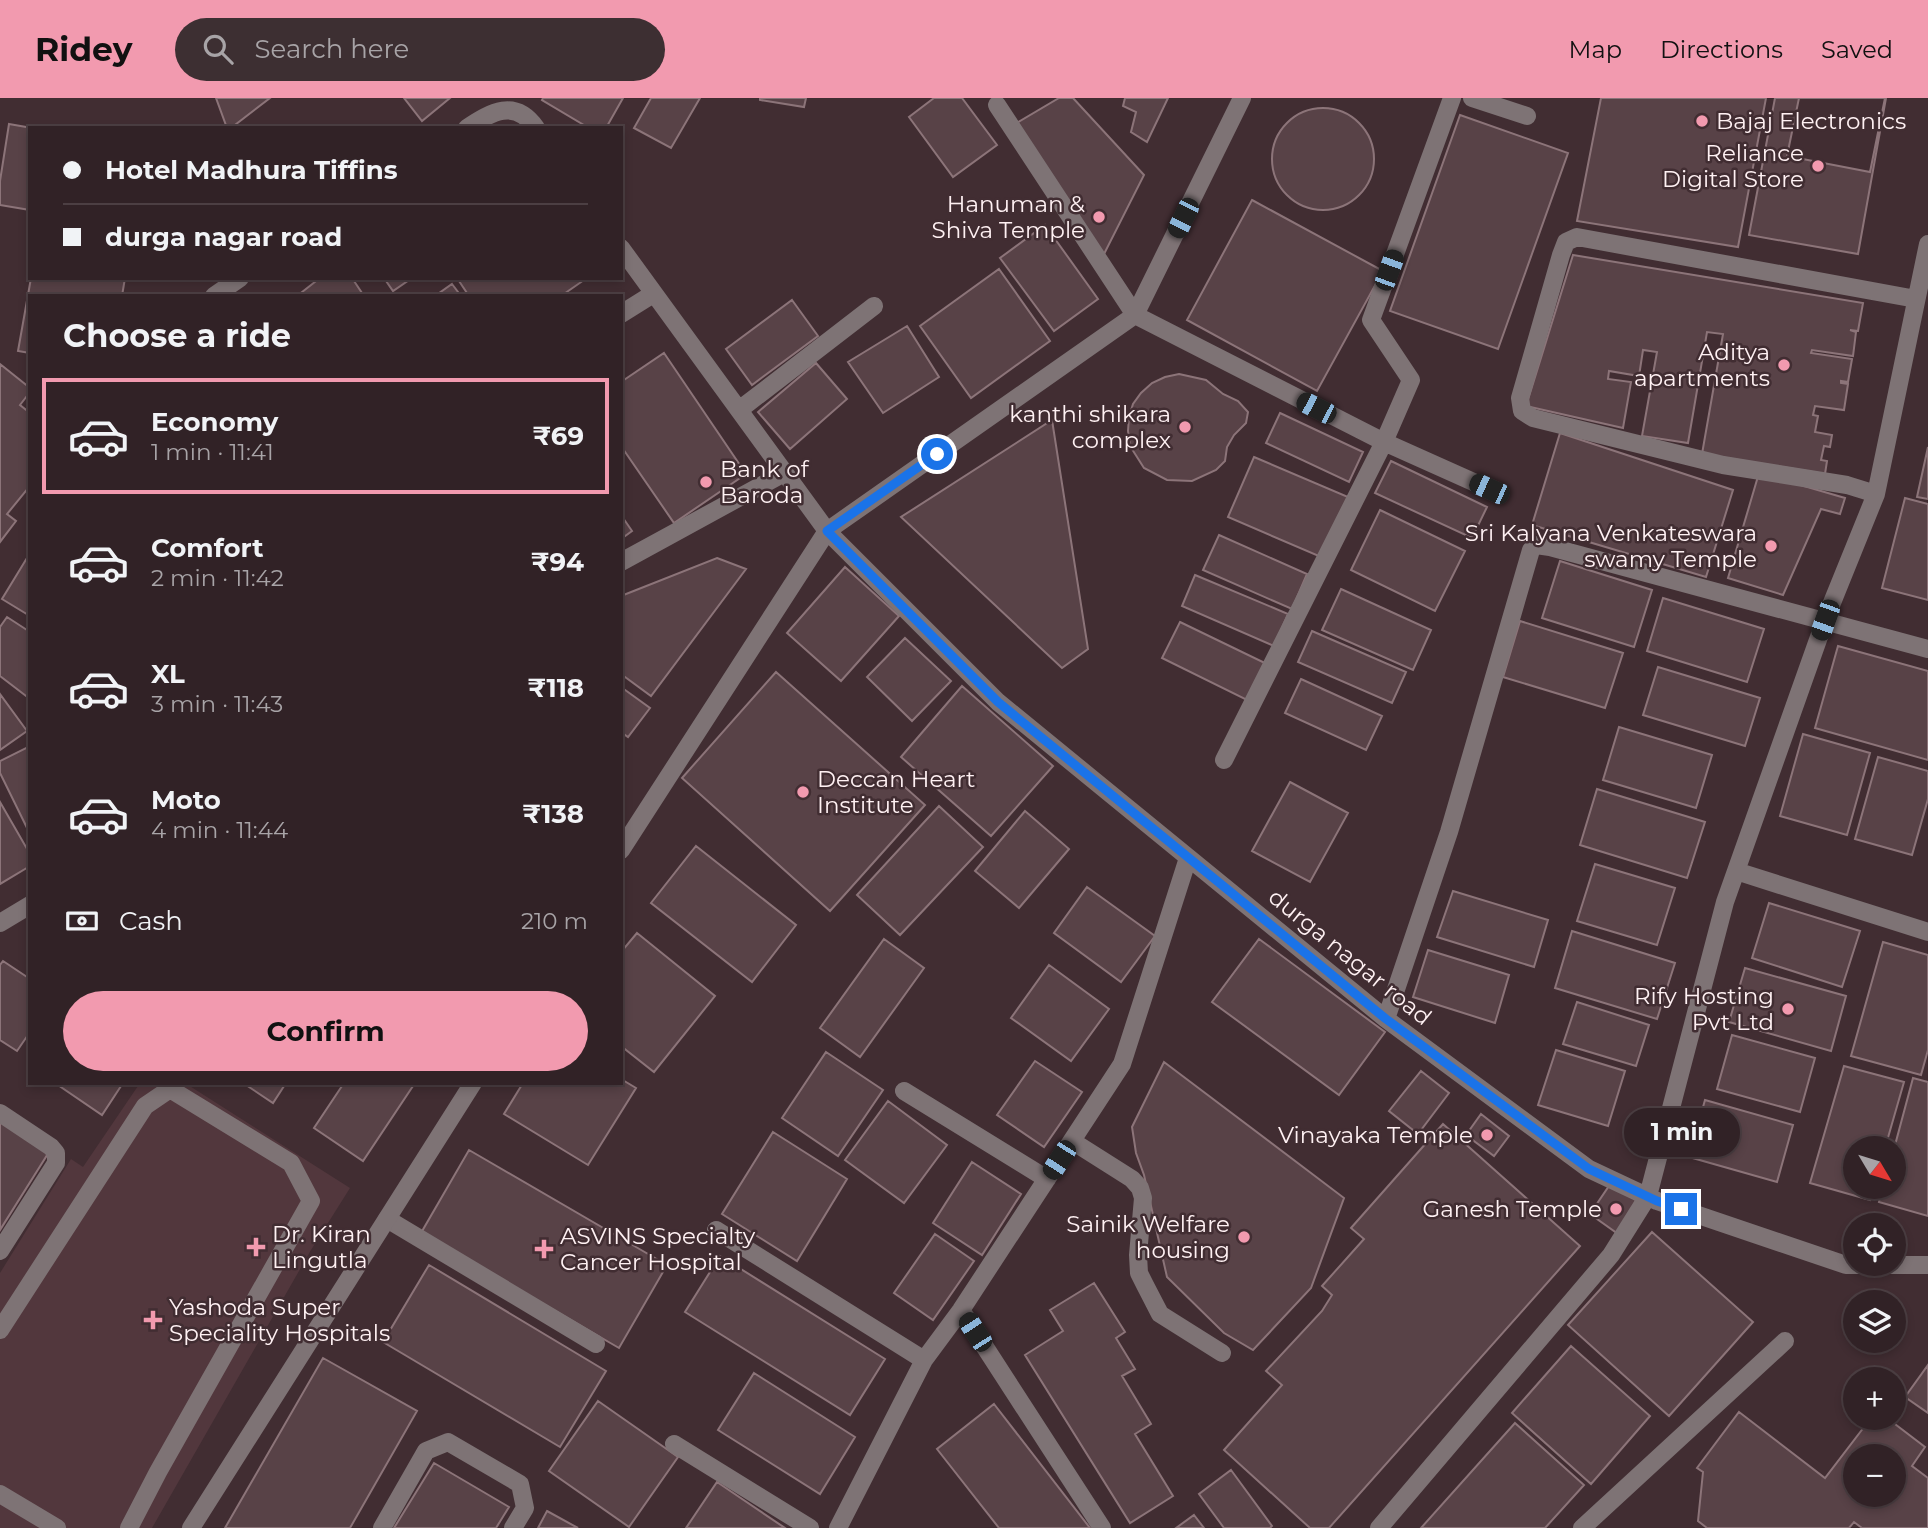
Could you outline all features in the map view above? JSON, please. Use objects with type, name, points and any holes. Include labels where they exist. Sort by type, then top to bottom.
[{"type":"street","points":[[623,847],[827,531],[1135,314],[1242,98]]},
{"type":"street","points":[[1224,760],[1384,442],[1411,380],[1371,320],[1452,98]]},
{"type":"street","points":[[1472,98],[1527,116]]},
{"type":"street","points":[[997,104],[1135,314],[1384,442],[1489,489]]},
{"type":"street","points":[[470,126],[489,113],[511,110],[529,118],[535,126]]},
{"type":"street","points":[[1876,494],[1847,485],[1723,465],[1533,418],[1522,411],[1520,398],[1561,256],[1566,242],[1577,237],[1916,299]]},
{"type":"street","points":[[1379,1528],[1611,1255],[1648,1196],[1725,902],[1825,620],[1876,494],[1928,244]]},
{"type":"street","name":"durga nagar road","points":[[623,251],[827,531],[998,702],[1386,1019],[1589,1169],[1648,1196],[1846,1265],[1928,1265]]},
{"type":"street","points":[[217,294],[237,280]]},
{"type":"street","points":[[623,313],[653,293]]},
{"type":"street","points":[[739,411],[874,306]]},
{"type":"street","points":[[623,561],[784,473]]},
{"type":"street","points":[[1386,1019],[1449,832],[1531,550],[1536,545],[1928,649]]},
{"type":"street","points":[[838,1528],[925,1360],[961,1310],[1122,1065],[1188,858]]},
{"type":"street","points":[[1736,871],[1928,932]]},
{"type":"street","points":[[0,923],[28,906]]},
{"type":"street","points":[[191,1528],[472,1085]]},
{"type":"street","points":[[0,1330],[145,1106],[170,1089],[291,1163],[311,1201],[129,1528]]},
{"type":"street","points":[[904,1091],[1047,1179]]},
{"type":"street","points":[[0,1114],[57,1153],[56,1163],[0,1251]]},
{"type":"street","points":[[1072,1141],[1132,1179],[1140,1188],[1143,1198],[1139,1273],[1160,1314],[1222,1353]]},
{"type":"street","points":[[387,1219],[596,1345]]},
{"type":"street","points":[[716,1230],[925,1360]]},
{"type":"street","points":[[961,1310],[1102,1528]]},
{"type":"street","points":[[1582,1528],[1785,1341]]},
{"type":"street","points":[[382,1528],[425,1451],[448,1442],[520,1484],[525,1508],[513,1528]]},
{"type":"street","points":[[674,1444],[810,1528]]},
{"type":"street","points":[[0,1494],[57,1528]]},
{"type":"shaded area","name":"Yashoda Super Speciality Hospitals","points":[[139,1085],[188,1085],[350,1188],[311,1250],[152,1528],[0,1528],[0,1273],[71,1159],[83,1167]]},
{"type":"building","points":[[216,98],[270,98],[234,126],[226,126]]},
{"type":"building","points":[[404,98],[450,98],[422,121]]},
{"type":"building","points":[[623,98],[607,126],[586,126],[542,100]]},
{"type":"building","points":[[651,98],[700,98],[671,148],[634,128]]},
{"type":"building","points":[[760,98],[806,98],[804,107]]},
{"type":"building","points":[[934,98],[962,98],[997,145],[953,177],[909,117]]},
{"type":"building","name":"Hanuman & Shiva Temple","points":[[1059,98],[1073,98],[1144,175],[1102,258],[1015,124]]},
{"type":"building","points":[[1125,98],[1168,98],[1147,142],[1131,132],[1136,112],[1123,106]]},
{"type":"building","points":[[1601,98],[1766,98],[1738,247],[1577,221]]},
{"type":"building","name":"Reliance Digital Store","points":[[1775,98],[1886,98],[1858,254],[1749,235]]},
{"type":"building","points":[[1799,98],[1885,98],[1870,172],[1787,156]]},
{"type":"building","points":[[1323,108],[1343,111],[1366,130],[1371,139],[1374,159],[1371,179],[1352,202],[1343,207],[1323,210],[1303,207],[1280,188],[1275,179],[1272,159],[1275,139],[1294,116],[1303,111]]},
{"type":"building","points":[[1460,115],[1568,153],[1498,349],[1390,311]]},
{"type":"building","points":[[9,124],[28,127],[28,210],[0,205],[0,181]]},
{"type":"building","points":[[1252,200],[1383,271],[1317,391],[1187,320]]},
{"type":"building","points":[[1045,225],[1098,299],[1054,331],[1000,258]]},
{"type":"building","name":"Aditya apartments","points":[[1573,255],[1863,303],[1858,331],[1850,330],[1856,332],[1853,356],[1812,350],[1811,353],[1852,359],[1848,382],[1841,381],[1848,384],[1844,410],[1815,406],[1813,415],[1818,416],[1815,432],[1832,435],[1830,447],[1824,446],[1821,460],[1827,461],[1825,474],[1702,454],[1723,334],[1707,332],[1688,443],[1642,436],[1657,352],[1643,350],[1639,376],[1609,371],[1608,379],[1631,382],[1623,428],[1526,406]]},
{"type":"building","points":[[999,269],[1050,341],[971,398],[920,326]]},
{"type":"building","points":[[31,280],[125,280],[122,294],[28,294]]},
{"type":"building","points":[[317,280],[353,280],[363,294],[300,294]]},
{"type":"building","points":[[385,280],[409,280],[393,291]]},
{"type":"building","points":[[458,280],[584,280],[564,294],[468,294]]},
{"type":"building","points":[[452,284],[460,294],[438,294]]},
{"type":"building","points":[[28,295],[28,353],[18,351]]},
{"type":"building","points":[[792,300],[818,336],[752,385],[726,349]]},
{"type":"building","points":[[907,326],[939,377],[883,413],[848,362]]},
{"type":"building","points":[[664,353],[746,474],[674,523],[623,449],[623,381]]},
{"type":"building","points":[[816,363],[847,399],[790,449],[758,412]]},
{"type":"building","points":[[0,364],[28,386],[28,395],[20,405],[28,411],[28,488],[7,514],[16,521],[0,542]]},
{"type":"building","name":"kanthi shikara complex","points":[[1179,374],[1206,380],[1223,394],[1238,401],[1248,412],[1246,423],[1227,447],[1225,461],[1216,470],[1192,481],[1167,480],[1144,468],[1130,446],[1128,431],[1133,404],[1141,393],[1152,383]]},
{"type":"building","points":[[1280,413],[1363,452],[1349,482],[1266,443]]},
{"type":"building","points":[[1052,420],[1088,649],[1062,668],[901,517]]},
{"type":"building","points":[[1560,433],[1733,490],[1706,577],[1532,525]]},
{"type":"building","points":[[1928,447],[1928,499],[1917,497]]},
{"type":"building","points":[[1254,457],[1348,497],[1321,557],[1228,517]]},
{"type":"building","points":[[1391,461],[1487,507],[1472,538],[1375,493]]},
{"type":"building","name":"Sri Kalyana Venkateswara swamy Temple","points":[[1759,473],[1845,498],[1840,514],[1821,509],[1783,595],[1728,578]]},
{"type":"building","points":[[1905,498],[1928,504],[1928,600],[1882,588]]},
{"type":"building","points":[[1380,510],[1465,551],[1435,611],[1351,570]]},
{"type":"building","points":[[623,518],[632,531],[623,538]]},
{"type":"building","points":[[1219,535],[1307,574],[1292,609],[1203,570]]},
{"type":"building","points":[[28,556],[28,615],[2,599]]},
{"type":"building","points":[[717,558],[746,569],[651,696],[623,675],[623,595]]},
{"type":"building","points":[[1560,561],[1652,590],[1634,647],[1542,618]]},
{"type":"building","points":[[845,567],[899,616],[841,681],[787,633]]},
{"type":"building","points":[[1195,575],[1288,614],[1274,646],[1182,606]]},
{"type":"building","points":[[1341,589],[1431,630],[1413,670],[1322,630]]},
{"type":"building","points":[[1663,598],[1764,629],[1747,682],[1647,651]]},
{"type":"building","points":[[7,617],[28,631],[28,697],[0,676],[0,627]]},
{"type":"building","points":[[1520,621],[1623,653],[1605,708],[1503,677]]},
{"type":"building","points":[[1180,622],[1269,665],[1251,702],[1162,658]]},
{"type":"building","points":[[1312,631],[1406,672],[1392,703],[1298,662]]},
{"type":"building","points":[[905,638],[951,681],[912,721],[867,677]]},
{"type":"building","points":[[1838,646],[1928,671],[1928,760],[1815,728]]},
{"type":"building","points":[[1658,667],[1760,698],[1745,746],[1643,715]]},
{"type":"building","name":"Deccan Heart Institute","points":[[776,672],[925,805],[830,911],[682,778]]},
{"type":"building","points":[[1301,679],[1382,716],[1366,750],[1285,713]]},
{"type":"building","points":[[962,686],[1053,766],[991,836],[901,757]]},
{"type":"building","points":[[623,688],[650,708],[628,737],[623,733]]},
{"type":"building","points":[[0,694],[27,731],[0,750]]},
{"type":"building","points":[[1619,727],[1712,755],[1696,808],[1603,780]]},
{"type":"building","points":[[1803,734],[1870,753],[1847,835],[1780,816]]},
{"type":"building","points":[[28,747],[28,830],[0,773],[0,761]]},
{"type":"building","points":[[1878,757],[1928,771],[1928,799],[1912,855],[1855,839]]},
{"type":"building","points":[[1290,782],[1348,813],[1310,882],[1252,851]]},
{"type":"building","points":[[1597,789],[1705,822],[1687,878],[1580,845]]},
{"type":"building","points":[[0,802],[28,851],[28,867],[0,884]]},
{"type":"building","points":[[939,806],[983,847],[900,935],[857,895]]},
{"type":"building","points":[[1025,811],[1069,849],[1019,908],[975,871]]},
{"type":"building","points":[[696,846],[796,925],[752,982],[651,903]]},
{"type":"building","points":[[1595,864],[1675,888],[1657,945],[1577,921]]},
{"type":"building","points":[[1087,887],[1155,936],[1121,982],[1054,933]]},
{"type":"building","points":[[1453,891],[1548,920],[1534,967],[1437,937]]},
{"type":"building","points":[[1769,903],[1860,931],[1842,987],[1752,958]]},
{"type":"building","points":[[1572,931],[1675,963],[1657,1019],[1555,988]]},
{"type":"building","points":[[637,933],[715,996],[654,1072],[623,1048],[623,950]]},
{"type":"building","points":[[884,939],[924,968],[860,1057],[820,1028]]},
{"type":"building","points":[[1259,939],[1385,1032],[1339,1095],[1212,1002]]},
{"type":"building","points":[[1883,942],[1928,955],[1928,1050],[1921,1075],[1851,1056]]},
{"type":"building","points":[[1428,950],[1509,975],[1495,1023],[1413,997]]},
{"type":"building","points":[[3,961],[28,978],[28,1035],[17,1051],[0,1040],[0,965]]},
{"type":"building","points":[[1049,965],[1109,1009],[1071,1061],[1011,1018]]},
{"type":"building","name":"Rify Hosting Pvt Ltd","points":[[1745,968],[1846,996],[1831,1051],[1729,1022]]},
{"type":"building","points":[[1577,1002],[1649,1025],[1636,1066],[1563,1044]]},
{"type":"building","points":[[1732,1035],[1815,1058],[1800,1112],[1717,1089]]},
{"type":"building","points":[[1556,1050],[1625,1071],[1608,1126],[1538,1105]]},
{"type":"building","points":[[826,1052],[883,1090],[838,1156],[782,1118]]},
{"type":"building","points":[[1035,1061],[1082,1092],[1044,1147],[997,1115]]},
{"type":"building","name":"Sainik Welfare housing","points":[[1164,1062],[1344,1198],[1311,1288],[1253,1350],[1224,1333],[1167,1277],[1132,1127]]},
{"type":"building","points":[[1844,1066],[1904,1082],[1888,1136],[1843,1136],[1843,1192],[1810,1183]]},
{"type":"building","points":[[1421,1071],[1449,1093],[1418,1134],[1389,1111]]},
{"type":"building","points":[[1913,1078],[1928,1082],[1928,1216],[1879,1202],[1880,1199],[1906,1199],[1906,1136],[1897,1136]]},
{"type":"building","points":[[623,1080],[636,1088],[588,1165],[504,1114],[522,1085],[623,1085]]},
{"type":"building","points":[[58,1085],[122,1085],[102,1115]]},
{"type":"building","points":[[246,1085],[285,1085],[273,1103]]},
{"type":"building","points":[[343,1085],[414,1085],[363,1161],[314,1128]]},
{"type":"building","points":[[1705,1100],[1793,1125],[1777,1182],[1689,1157]]},
{"type":"building","points":[[888,1101],[947,1145],[904,1203],[845,1160]]},
{"type":"building","name":"Vinayaka Temple","points":[[1481,1114],[1509,1136],[1494,1156],[1466,1135]]},
{"type":"building","points":[[0,1121],[49,1152],[0,1230]]},
{"type":"building","points":[[1443,1124],[1580,1246],[1329,1528],[1310,1528],[1224,1450],[1282,1385],[1266,1371],[1322,1311],[1332,1295],[1322,1286],[1364,1239],[1351,1228]]},
{"type":"building","points":[[773,1132],[847,1179],[797,1261],[722,1214]]},
{"type":"building","name":"ASVINS Specialty Cancer Hospital","points":[[469,1150],[667,1265],[619,1348],[421,1233]]},
{"type":"building","points":[[972,1162],[1021,1194],[982,1255],[933,1223]]},
{"type":"building","name":"Ganesh Temple","points":[[1611,1183],[1643,1205],[1621,1236],[1590,1214]]},
{"type":"building","points":[[1652,1232],[1753,1322],[1669,1416],[1568,1325]]},
{"type":"building","points":[[935,1234],[974,1261],[933,1320],[894,1293]]},
{"type":"building","points":[[720,1256],[885,1359],[850,1415],[685,1312]]},
{"type":"building","points":[[429,1265],[606,1371],[560,1447],[383,1342]]},
{"type":"building","points":[[1094,1283],[1125,1332],[1116,1338],[1135,1369],[1122,1376],[1151,1424],[1135,1434],[1173,1496],[1130,1523],[1025,1355],[1063,1331],[1050,1310]]},
{"type":"building","points":[[1571,1346],[1650,1416],[1591,1484],[1512,1413]]},
{"type":"building","points":[[323,1358],[417,1411],[350,1528],[225,1528]]},
{"type":"building","points":[[1928,1365],[1928,1413],[1906,1396]]},
{"type":"building","points":[[754,1373],[855,1437],[820,1494],[718,1430]]},
{"type":"building","points":[[598,1401],[678,1457],[629,1527],[549,1471]]},
{"type":"building","points":[[994,1404],[1090,1528],[999,1528],[937,1449]]},
{"type":"building","points":[[1739,1412],[1825,1478],[1843,1455],[1843,1507],[1906,1507],[1906,1444],[1851,1444],[1862,1430],[1903,1430],[1925,1447],[1912,1466],[1928,1478],[1928,1528],[1862,1528],[1854,1522],[1849,1528],[1707,1528],[1698,1521],[1703,1472],[1697,1468]]},
{"type":"building","points":[[1515,1423],[1584,1485],[1545,1528],[1421,1528]]},
{"type":"building","points":[[434,1463],[509,1507],[496,1528],[394,1528]]},
{"type":"building","points":[[1231,1470],[1272,1526],[1270,1528],[1224,1528],[1199,1494]]},
{"type":"building","points":[[717,1482],[785,1528],[686,1528]]},
{"type":"building","points":[[547,1511],[578,1528],[538,1528]]},
{"type":"building","points":[[1194,1515],[1204,1528],[1176,1528]]},
{"type":"place","name":"Bajaj Electronics","points":[[1702,121]]},
{"type":"place","name":"Reliance Digital Store","points":[[1818,166]]},
{"type":"place","name":"Hanuman & Shiva Temple","points":[[1099,217]]},
{"type":"place","name":"Aditya apartments","points":[[1784,365]]},
{"type":"place","name":"kanthi shikara complex","points":[[1185,427]]},
{"type":"place","name":"Bank of Baroda","points":[[706,482]]},
{"type":"place","name":"Sri Kalyana Venkateswara swamy Temple","points":[[1771,546]]},
{"type":"place","name":"Deccan Heart Institute","points":[[803,792]]},
{"type":"place","name":"Rify Hosting Pvt Ltd","points":[[1788,1009]]},
{"type":"place","name":"Vinayaka Temple","points":[[1487,1135]]},
{"type":"place","name":"Ganesh Temple","points":[[1616,1209]]},
{"type":"place","name":"Sainik Welfare housing","points":[[1244,1237]]},
{"type":"place","name":"Dr. Kiran Lingutla","points":[[256,1247]]},
{"type":"place","name":"ASVINS Specialty Cancer Hospital","points":[[544,1249]]},
{"type":"place","name":"Yashoda Super Speciality Hospitals","points":[[153,1320]]},
{"type":"route","points":[[937,454],[827,531],[998,702],[1386,1019],[1589,1169],[1657,1201],[1681,1209]]}]
